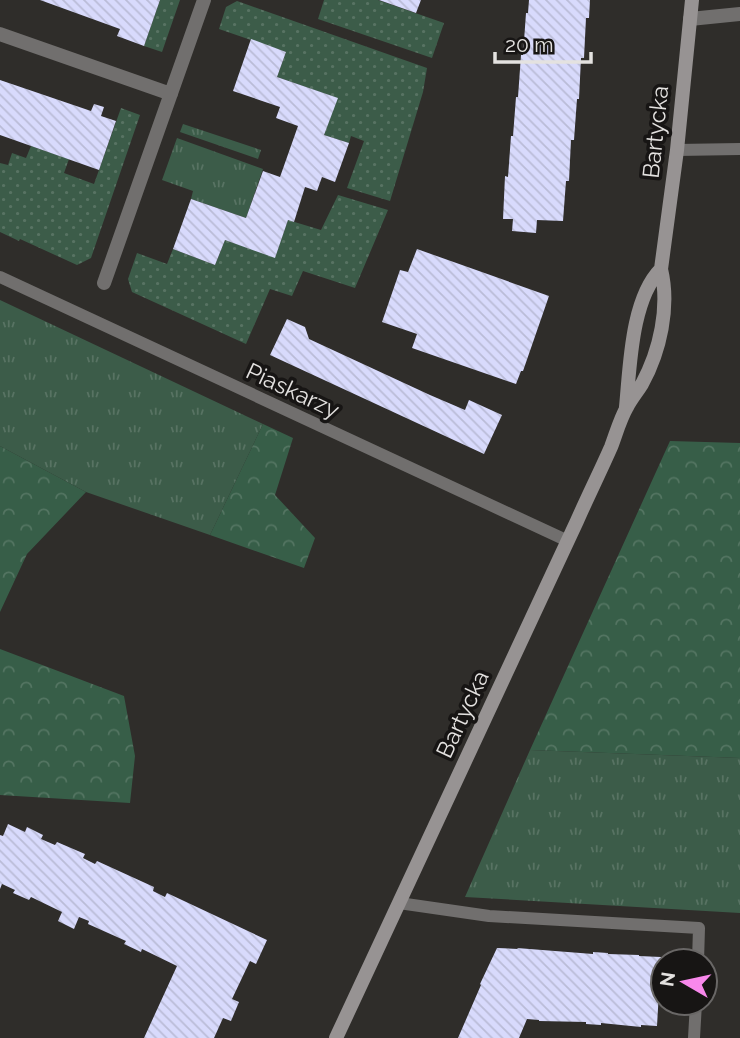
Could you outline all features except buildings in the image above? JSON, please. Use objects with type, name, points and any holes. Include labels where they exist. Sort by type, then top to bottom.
[{"type":"street","points":[[104,283],[204,0]]},
{"type":"street","name":"Bartycka","points":[[626,407],[649,371],[666,303],[661,270],[677,150],[692,0]]},
{"type":"street","points":[[690,19],[740,14]]},
{"type":"street","points":[[0,34],[171,93]]},
{"type":"street","name":"Bartycka","points":[[337,1038],[611,447],[626,407],[631,352],[640,306],[648,285],[661,270]]},
{"type":"lane","points":[[677,150],[740,149]]},
{"type":"lane","name":"Piaskarzy","points":[[0,277],[568,541]]},
{"type":"lane","points":[[400,902],[489,916],[699,928],[698,947]]},
{"type":"lane","points":[[694,1038],[695,1017]]},
{"type":"green space","points":[[160,0],[180,0],[162,52],[144,46]]},
{"type":"green space","points":[[324,0],[378,0],[444,23],[432,58],[318,19]]},
{"type":"green space","points":[[237,1],[427,68],[423,92],[390,201],[347,188],[364,141],[351,136],[349,143],[324,135],[337,98],[277,77],[286,52],[219,29],[226,7]]},
{"type":"green space","points":[[121,108],[140,115],[91,258],[77,265],[0,232],[0,163],[8,165],[12,153],[26,158],[31,146],[69,159],[64,173],[94,184]]},
{"type":"green space","points":[[183,124],[261,150],[258,159],[180,132]]},
{"type":"green space","points":[[177,138],[263,169],[246,218],[191,199],[193,191],[162,180]]},
{"type":"green space","points":[[338,195],[388,210],[355,288],[303,271],[292,296],[270,289],[246,344],[132,292],[128,279],[137,253],[167,264],[173,249],[215,265],[225,240],[275,257],[288,220],[321,230]]},
{"type":"green space","points":[[0,300],[263,424],[210,535],[86,492],[0,446]]},
{"type":"green space","points":[[263,424],[293,438],[275,495],[315,538],[304,568],[210,535]]},
{"type":"green space","points":[[670,441],[740,443],[740,758],[530,750]]},
{"type":"green space","points":[[0,446],[86,492],[27,554],[0,612]]},
{"type":"green space","points":[[0,649],[124,696],[135,756],[130,803],[0,795]]},
{"type":"green space","points":[[530,750],[740,758],[740,913],[465,897]]}]
